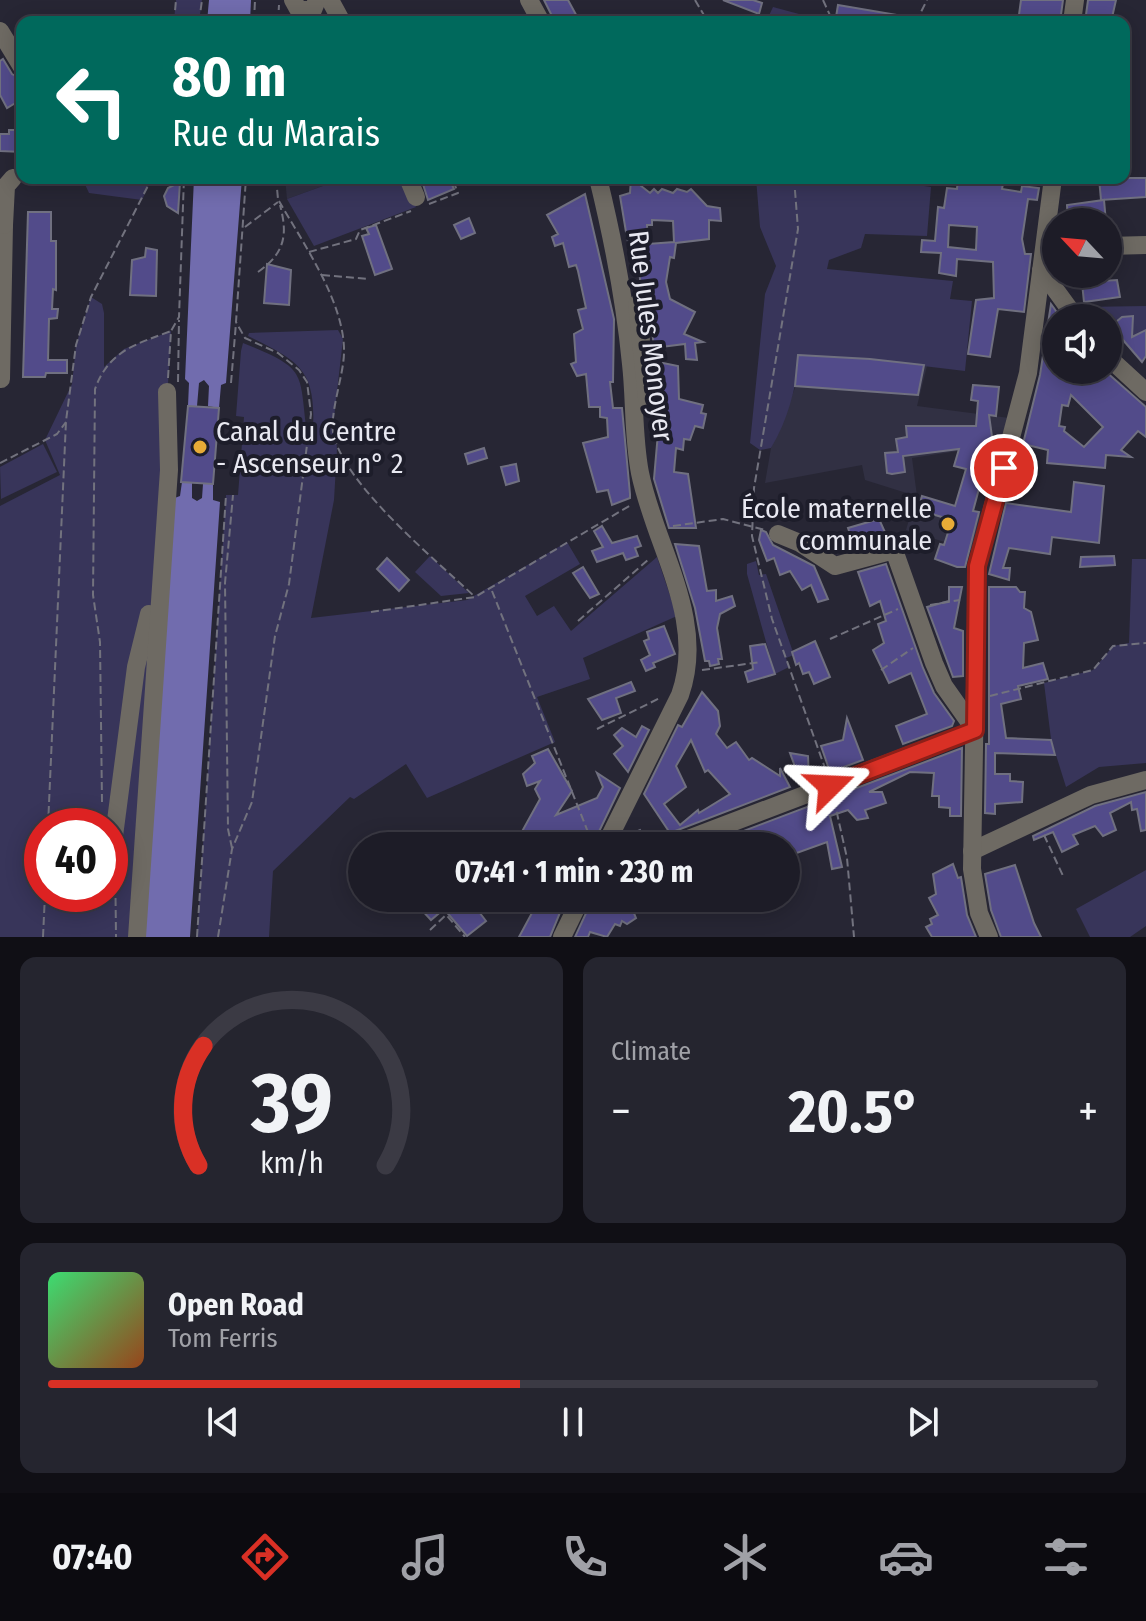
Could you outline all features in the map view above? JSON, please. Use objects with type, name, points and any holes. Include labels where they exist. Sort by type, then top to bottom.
[{"type":"street","points":[[293,0],[298,9],[313,10],[317,0]]},
{"type":"street","points":[[0,31],[16,57]]},
{"type":"street","points":[[1,379],[2,225],[6,186],[13,178]]},
{"type":"street","points":[[411,184],[416,197]]},
{"type":"street","name":"Rue Jules Monoyer","points":[[599,184],[624,300],[640,470],[689,631],[689,668],[683,687],[606,832]]},
{"type":"street","name":"Rue Jules Monoyer","points":[[612,184],[636,301],[645,364],[647,498]]},
{"type":"street","points":[[1052,208],[1053,184]]},
{"type":"street","points":[[1122,246],[1146,245]]},
{"type":"street","points":[[1041,270],[1066,304]]},
{"type":"street","points":[[989,937],[977,901],[972,851],[975,597],[980,553],[1028,373],[1041,270]]},
{"type":"street","points":[[1122,370],[1146,392]]},
{"type":"street","points":[[137,937],[172,391]]},
{"type":"street","points":[[778,534],[800,543],[835,566],[894,550],[917,606],[924,641],[944,686],[975,730]]},
{"type":"street","points":[[118,808],[136,667],[147,619],[158,592]]},
{"type":"street","points":[[707,832],[975,730]]},
{"type":"street","points":[[972,851],[1091,795],[1146,780]]},
{"type":"street","points":[[562,937],[574,912]]},
{"type":"path","points":[[49,808],[66,421],[76,345],[85,314],[149,184]]},
{"type":"path","points":[[172,391],[179,317],[184,184]]},
{"type":"path","points":[[231,383],[246,184]]},
{"type":"path","points":[[258,272],[275,258],[286,239],[277,184]]},
{"type":"path","points":[[794,184],[798,229],[754,488],[752,526],[757,566],[768,604],[830,786],[847,858],[854,937]]},
{"type":"path","points":[[244,227],[279,201]]},
{"type":"path","points":[[279,201],[320,274],[344,351],[334,439],[369,494],[475,597]]},
{"type":"path","points":[[308,252],[318,252],[356,239]]},
{"type":"path","points":[[320,274],[368,279]]},
{"type":"path","points":[[172,391],[171,331],[179,317]]},
{"type":"path","points":[[218,937],[232,849],[252,802],[275,636],[289,584],[311,414],[307,382],[299,370],[278,353],[245,338],[236,322]]},
{"type":"path","points":[[104,808],[100,642],[93,595],[94,397],[99,376],[116,355],[135,343],[171,331]]},
{"type":"path","points":[[0,463],[57,434],[66,421]]},
{"type":"path","points":[[197,937],[226,495]]},
{"type":"path","points":[[232,849],[228,829],[225,583],[233,495]]},
{"type":"path","points":[[371,612],[475,597],[647,498]]},
{"type":"path","points":[[656,528],[723,519],[752,526]]},
{"type":"path","points":[[578,621],[662,547]]},
{"type":"path","points":[[491,589],[593,832]]},
{"type":"path","points":[[830,639],[917,606],[975,597]]},
{"type":"path","points":[[881,670],[924,641]]},
{"type":"path","points":[[973,701],[1093,670],[1113,646],[1146,643]]},
{"type":"path","points":[[689,668],[706,671],[761,662]]},
{"type":"path","points":[[597,729],[683,687]]},
{"type":"path","points":[[1038,821],[1064,878]]},
{"type":"path","points":[[43,937],[44,912]]},
{"type":"path","points":[[116,912],[116,937]]},
{"type":"path","points":[[444,912],[465,937]]},
{"type":"path","points":[[430,930],[447,915]]},
{"type":"shaded area","points":[[176,0],[202,0],[200,16],[174,16]]},
{"type":"shaded area","points":[[209,0],[251,0],[250,16],[208,16]]},
{"type":"shaded area","points":[[773,7],[806,16],[769,16]]},
{"type":"shaded area","points":[[85,184],[149,184],[142,200],[89,193]]},
{"type":"shaded area","points":[[194,184],[242,184],[226,383],[221,385],[219,408],[208,406],[209,386],[204,380],[199,383],[197,406],[188,406],[189,383],[185,379]]},
{"type":"shaded area","points":[[286,184],[328,184],[287,199]]},
{"type":"shaded area","points":[[328,184],[404,184],[416,207],[314,246],[287,199]]},
{"type":"shaded area","points":[[756,184],[917,184],[931,187],[927,236],[865,234],[861,248],[829,260],[827,269],[953,281],[950,299],[972,301],[965,371],[873,360],[800,358],[790,404],[771,448],[760,450],[750,443],[765,294],[776,266],[760,227]]},
{"type":"shaded area","points":[[91,297],[102,304],[104,313],[104,367],[124,349],[171,331],[137,937],[0,937],[0,506],[60,475],[45,440],[72,384],[76,345]]},
{"type":"shaded area","points":[[1122,306],[1146,306],[1146,331],[1122,345]]},
{"type":"shaded area","points":[[338,330],[343,339],[334,418],[337,449],[334,500],[311,618],[467,600],[567,542],[580,564],[525,596],[537,616],[554,606],[571,631],[657,557],[677,616],[583,658],[590,679],[537,697],[555,742],[427,798],[406,764],[354,799],[350,797],[273,871],[269,937],[197,937],[226,495],[238,495],[244,417],[236,416],[241,351],[243,343],[279,359],[296,374],[303,396],[307,433],[313,429],[313,409],[311,393],[301,369],[280,353],[248,336],[249,333]]},
{"type":"shaded area","points":[[799,358],[927,366],[917,406],[1017,419],[1011,443],[912,458],[917,496],[990,517],[980,553],[906,530],[916,496],[865,480],[862,465],[765,483],[771,448],[795,388]]},
{"type":"shaded area","points":[[43,444],[57,472],[1,499],[0,467]]},
{"type":"shaded area","points":[[182,482],[192,483],[192,498],[197,501],[202,498],[203,484],[213,484],[213,500],[220,502],[190,937],[143,937],[172,499],[180,496]]},
{"type":"shaded area","points":[[430,556],[469,593],[441,596],[415,572]]},
{"type":"shaded area","points":[[1132,559],[1146,559],[1146,763],[1099,767],[1066,787],[1051,739],[1044,683],[1093,670],[1113,646],[1129,643]]},
{"type":"shaded area","points":[[756,561],[759,575],[766,574],[794,655],[786,658],[789,667],[775,674],[747,574],[747,564]]},
{"type":"shaded area","points":[[1146,870],[1146,926],[1130,937],[1090,937],[1076,909]]},
{"type":"building","points":[[544,0],[568,0],[577,16],[552,16]]},
{"type":"building","points":[[723,0],[753,0],[762,3],[759,14]]},
{"type":"building","points":[[1021,0],[1063,0],[1061,16],[1019,16]]},
{"type":"building","points":[[1088,0],[1116,0],[1112,16],[1086,16]]},
{"type":"building","points":[[838,5],[903,16],[836,16]]},
{"type":"building","points":[[3,59],[16,76],[16,103],[7,108],[0,95],[0,61]]},
{"type":"building","points":[[9,130],[16,130],[16,152],[0,151],[0,134],[9,134]]},
{"type":"building","points":[[1130,178],[1146,178],[1146,197],[1101,200],[1100,184],[1130,184]]},
{"type":"building","points":[[180,184],[178,213],[167,206],[164,196],[168,188]]},
{"type":"building","points":[[423,184],[452,184],[454,189],[428,200]]},
{"type":"building","points":[[631,184],[639,184],[650,193],[654,189],[658,193],[662,189],[673,193],[677,189],[687,192],[691,189],[707,206],[720,208],[721,221],[709,220],[709,239],[676,243],[666,282],[670,299],[695,312],[684,334],[703,342],[695,343],[697,360],[686,359],[685,344],[654,348],[649,303],[641,291],[639,267],[636,268],[627,238],[620,196],[630,193]],"holes":[[[652,220],[673,221],[674,242],[648,244],[647,225],[652,225]]]},
{"type":"building","points":[[957,184],[1003,184],[1002,189],[1021,192],[1022,186],[1039,188],[1037,200],[1028,199],[1022,239],[1025,254],[1031,254],[1024,312],[998,309],[990,357],[968,354],[976,300],[994,298],[993,262],[957,259],[956,276],[939,273],[941,253],[921,252],[922,240],[935,241],[938,207],[944,208],[947,188],[957,189]],"holes":[[[949,225],[977,227],[976,250],[948,247]]]},
{"type":"building","points":[[585,194],[614,319],[613,382],[610,382],[613,408],[622,408],[630,494],[630,498],[612,505],[608,490],[597,492],[583,443],[608,437],[607,418],[600,417],[600,407],[589,407],[586,374],[577,376],[571,364],[576,362],[574,334],[583,329],[578,310],[586,308],[578,271],[576,265],[569,267],[563,243],[555,246],[552,237],[558,234],[547,215]]},
{"type":"building","points":[[1104,200],[1105,208],[1067,208],[1067,205]]},
{"type":"building","points":[[28,212],[51,212],[51,241],[56,241],[56,290],[53,289],[52,309],[58,309],[57,318],[49,319],[48,360],[67,360],[67,373],[46,373],[45,377],[23,377]]},
{"type":"building","points":[[469,218],[475,233],[461,239],[454,225]]},
{"type":"building","points":[[376,225],[392,269],[375,275],[362,236],[369,234],[366,228]]},
{"type":"building","points":[[146,248],[157,250],[156,296],[130,295],[132,260],[145,257]]},
{"type":"building","points":[[267,264],[291,270],[289,305],[264,303]]},
{"type":"building","points":[[1083,288],[1118,288],[1120,297],[1084,302]]},
{"type":"building","points":[[1133,316],[1132,337],[1146,330],[1146,356],[1142,362],[1122,339],[1122,317]]},
{"type":"building","points":[[798,355],[924,365],[918,395],[795,386]]},
{"type":"building","points":[[658,362],[678,366],[679,399],[703,405],[701,413],[706,414],[703,428],[695,426],[690,440],[684,439],[683,450],[676,448],[674,472],[688,474],[696,528],[669,528],[654,479],[658,433],[661,433]]},
{"type":"building","points":[[1042,362],[1042,384],[1120,384],[1146,407],[1146,437],[1138,431],[1121,450],[1131,457],[1106,455],[1105,468],[1047,463],[1048,450],[1023,444]],"holes":[[[1071,395],[1103,427],[1084,447],[1064,431],[1065,427],[1059,426],[1062,405],[1068,406]]]},
{"type":"building","points":[[973,385],[999,387],[996,416],[989,415],[993,444],[997,443],[987,475],[983,474],[973,511],[979,512],[965,567],[957,567],[935,559],[940,544],[944,545],[952,520],[918,510],[922,496],[955,506],[966,469],[954,466],[959,449],[903,456],[905,472],[892,474],[887,473],[885,453],[898,452],[896,439],[907,437],[906,426],[976,426],[978,401],[971,400]]},
{"type":"building","points":[[188,406],[219,408],[213,484],[181,482]]},
{"type":"building","points":[[484,448],[487,458],[468,464],[465,454]]},
{"type":"building","points":[[516,464],[519,481],[506,485],[501,467]]},
{"type":"building","points":[[1074,482],[1104,486],[1099,543],[1052,537],[1050,554],[1009,548],[1003,568],[1010,568],[1009,580],[989,574],[1006,503],[1071,512]]},
{"type":"building","points":[[879,519],[888,539],[844,548],[837,553],[828,547],[828,536],[850,534],[848,528]]},
{"type":"building","points":[[602,526],[612,543],[637,536],[641,546],[635,548],[638,556],[626,560],[623,553],[597,562],[592,551],[603,547],[594,531]]},
{"type":"building","points":[[761,530],[766,532],[773,545],[814,566],[828,599],[818,602],[811,585],[802,590],[790,571],[780,575],[774,558],[767,561],[759,540]]},
{"type":"building","points":[[675,544],[699,546],[707,591],[716,590],[716,601],[732,596],[735,606],[720,614],[717,628],[722,659],[718,659],[719,664],[710,666],[709,661],[705,661],[695,608]]},
{"type":"building","points":[[1114,556],[1115,565],[1080,567],[1081,557]]},
{"type":"building","points":[[387,558],[409,580],[399,591],[377,569]]},
{"type":"building","points":[[886,564],[923,668],[934,693],[954,721],[952,726],[903,744],[896,726],[927,714],[911,673],[889,683],[873,650],[884,643],[878,624],[886,621],[880,601],[870,606],[858,572]]},
{"type":"building","points":[[583,567],[599,594],[590,598],[573,573]]},
{"type":"building","points":[[949,587],[962,587],[954,628],[963,631],[963,676],[953,677],[927,607],[949,601]]},
{"type":"building","points":[[989,587],[1016,587],[1020,592],[1025,592],[1024,608],[1031,612],[1038,640],[1024,643],[1023,668],[1043,663],[1048,679],[1018,686],[1021,699],[1001,704],[1006,738],[1051,740],[1055,755],[995,753],[995,774],[1010,774],[1010,781],[1023,782],[1022,802],[995,804],[995,814],[985,813],[986,744],[989,744]]},
{"type":"building","points":[[664,626],[675,654],[653,663],[655,667],[646,671],[641,660],[650,655],[644,641],[649,639],[647,632]]},
{"type":"building","points":[[815,641],[830,677],[814,684],[809,672],[803,674],[799,663],[796,665],[792,652]]},
{"type":"building","points":[[765,644],[775,674],[748,682],[745,672],[753,669],[750,646]]},
{"type":"building","points":[[631,682],[635,691],[616,698],[621,713],[602,720],[588,699]]},
{"type":"building","points":[[702,692],[718,711],[720,726],[716,734],[727,748],[736,742],[749,760],[752,758],[780,776],[780,768],[790,787],[669,832],[644,794],[678,725],[682,727]],"holes":[[[691,740],[705,772],[708,770],[730,794],[699,813],[698,810],[680,825],[664,804],[686,787],[676,766]]]},
{"type":"building","points":[[847,718],[863,760],[830,772],[821,746],[843,740]]},
{"type":"building","points":[[642,726],[649,730],[628,772],[614,754],[623,746],[614,735],[622,728],[636,737]]},
{"type":"building","points":[[962,748],[961,816],[950,816],[950,808],[939,807],[939,796],[932,796],[934,773],[910,772],[869,792],[882,792],[886,803],[865,810],[868,818],[857,820],[848,810],[830,816],[842,867],[832,869],[827,842],[800,852],[800,832],[741,832],[828,799],[835,802],[838,795]]},
{"type":"building","points":[[548,749],[572,791],[556,815],[597,798],[603,787],[597,773],[620,788],[599,832],[522,832],[540,799],[535,789],[540,781],[527,786],[523,774],[535,763],[532,756]]},
{"type":"building","points":[[790,753],[808,756],[809,780],[801,783]]},
{"type":"building","points":[[1146,792],[1146,830],[1141,831],[1137,809],[1132,810],[1131,802],[1110,813],[1116,830],[1103,836],[1095,826],[1073,835],[1078,844],[1062,852],[1053,832],[1034,840],[1033,836],[1095,806]]},
{"type":"building","points":[[953,864],[958,878],[961,877],[967,915],[976,937],[932,937],[926,927],[932,924],[930,919],[938,915],[929,898],[936,894],[933,874]]},
{"type":"building","points":[[1015,865],[1041,937],[1001,937],[991,910],[985,874]]},
{"type":"building","points":[[424,912],[440,912],[431,920]]},
{"type":"building","points":[[447,912],[479,912],[486,921],[467,936]]},
{"type":"building","points":[[532,912],[560,912],[550,937],[519,937]]},
{"type":"building","points":[[587,912],[634,912],[636,918],[627,924],[622,921],[620,926],[615,924],[607,937],[590,932],[588,937],[575,937]]},
{"type":"place","name":"Canal du Centre - Ascenseur n° 2","points":[[200,447]]},
{"type":"place","name":"École maternelle communale","points":[[948,524]]},
{"type":"route","points":[[830,786],[975,730],[973,686],[977,566],[1004,468]]}]
